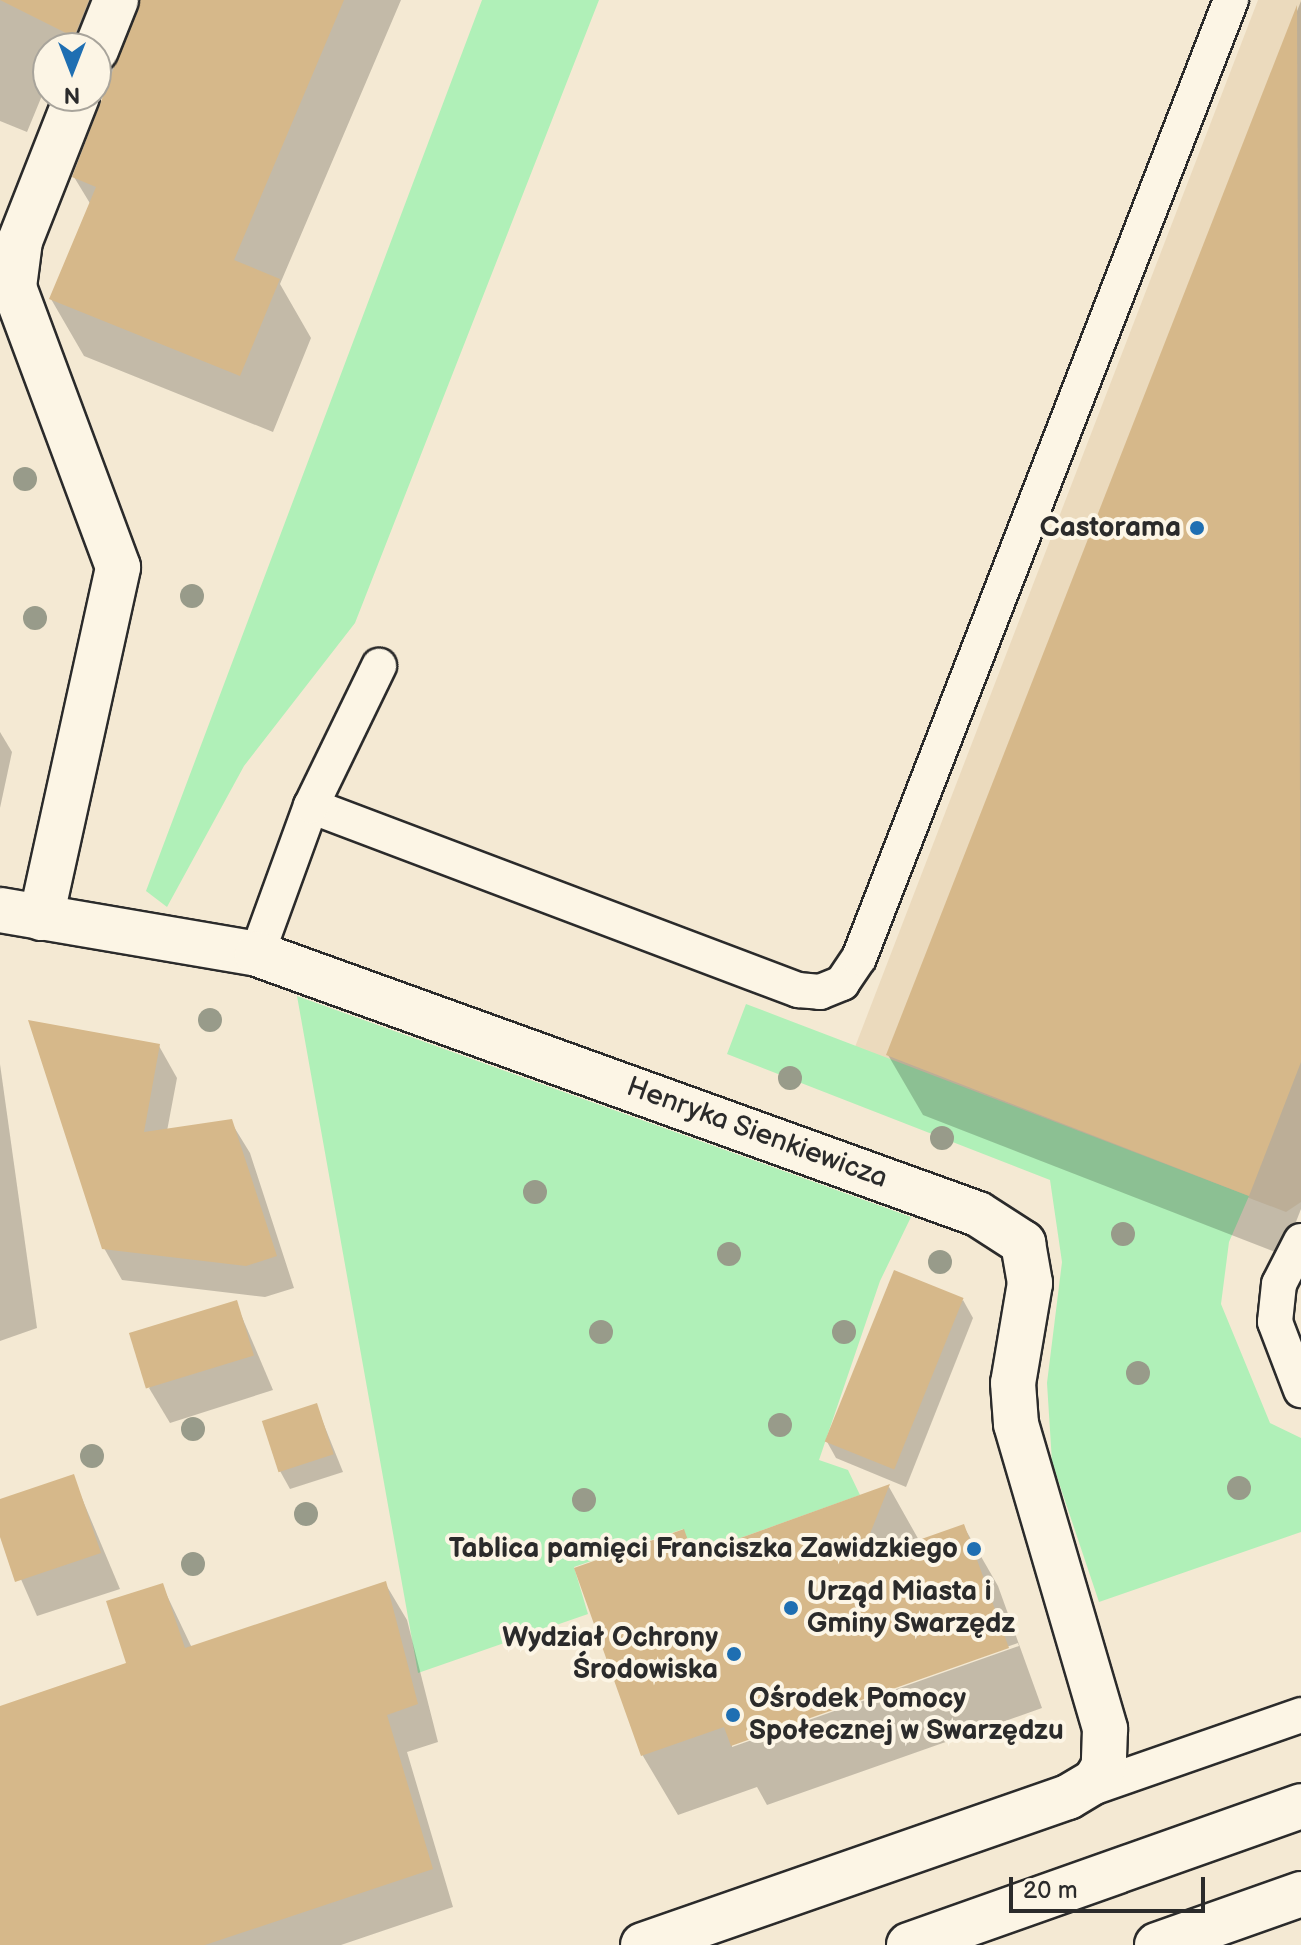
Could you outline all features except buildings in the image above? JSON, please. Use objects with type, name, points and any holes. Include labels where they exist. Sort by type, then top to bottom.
[{"type":"street","points":[[103,32],[116,0]]},
{"type":"street","points":[[21,914],[118,567],[15,295],[20,241],[71,112]]},
{"type":"street","name":"Henryka Sienkiewicza","points":[[21,914],[257,954],[919,1192],[1013,1233],[1030,1268],[1014,1373],[1016,1424],[1105,1729],[1104,1766],[1095,1781],[1068,1797],[643,1945]]},
{"type":"street","points":[[909,1945],[1301,1806]]},
{"type":"street","points":[[1157,1945],[1301,1894]]},
{"type":"lane","points":[[311,806],[798,990],[820,992],[842,983],[859,958],[1231,0]]},
{"type":"lane","points":[[257,954],[311,806],[379,666]]},
{"type":"lane","points":[[1301,1241],[1279,1284],[1275,1322],[1301,1390]]},
{"type":"lane","points":[[1068,1797],[1301,1715]]},
{"type":"shaded area","name":"Castorama","points":[[1258,0],[1301,0],[1301,1202],[1286,1212],[855,1047]]},
{"type":"green space","points":[[482,0],[599,0],[355,623],[244,766],[167,907],[146,891]]},
{"type":"green space","points":[[297,996],[911,1217],[880,1281],[819,1460],[848,1470],[860,1495],[693,1555],[683,1529],[574,1567],[588,1614],[418,1673]]},
{"type":"green space","points":[[746,1004],[1249,1196],[1229,1242],[1221,1304],[1270,1423],[1301,1438],[1301,1532],[1099,1602],[1052,1462],[1047,1383],[1062,1262],[1050,1180],[727,1054]]},
{"type":"place","name":"Castorama","points":[[1197,528]]},
{"type":"place","name":"Tablica pamięci Franciszka Zawidzkiego","points":[[974,1549]]},
{"type":"place","name":"Urząd Miasta i Gminy Swarzędz","points":[[791,1608]]},
{"type":"place","name":"Wydział Ochrony Środowiska","points":[[734,1654]]},
{"type":"place","name":"Ośrodek Pomocy Społecznej w Swarzędzu","points":[[733,1715]]}]
